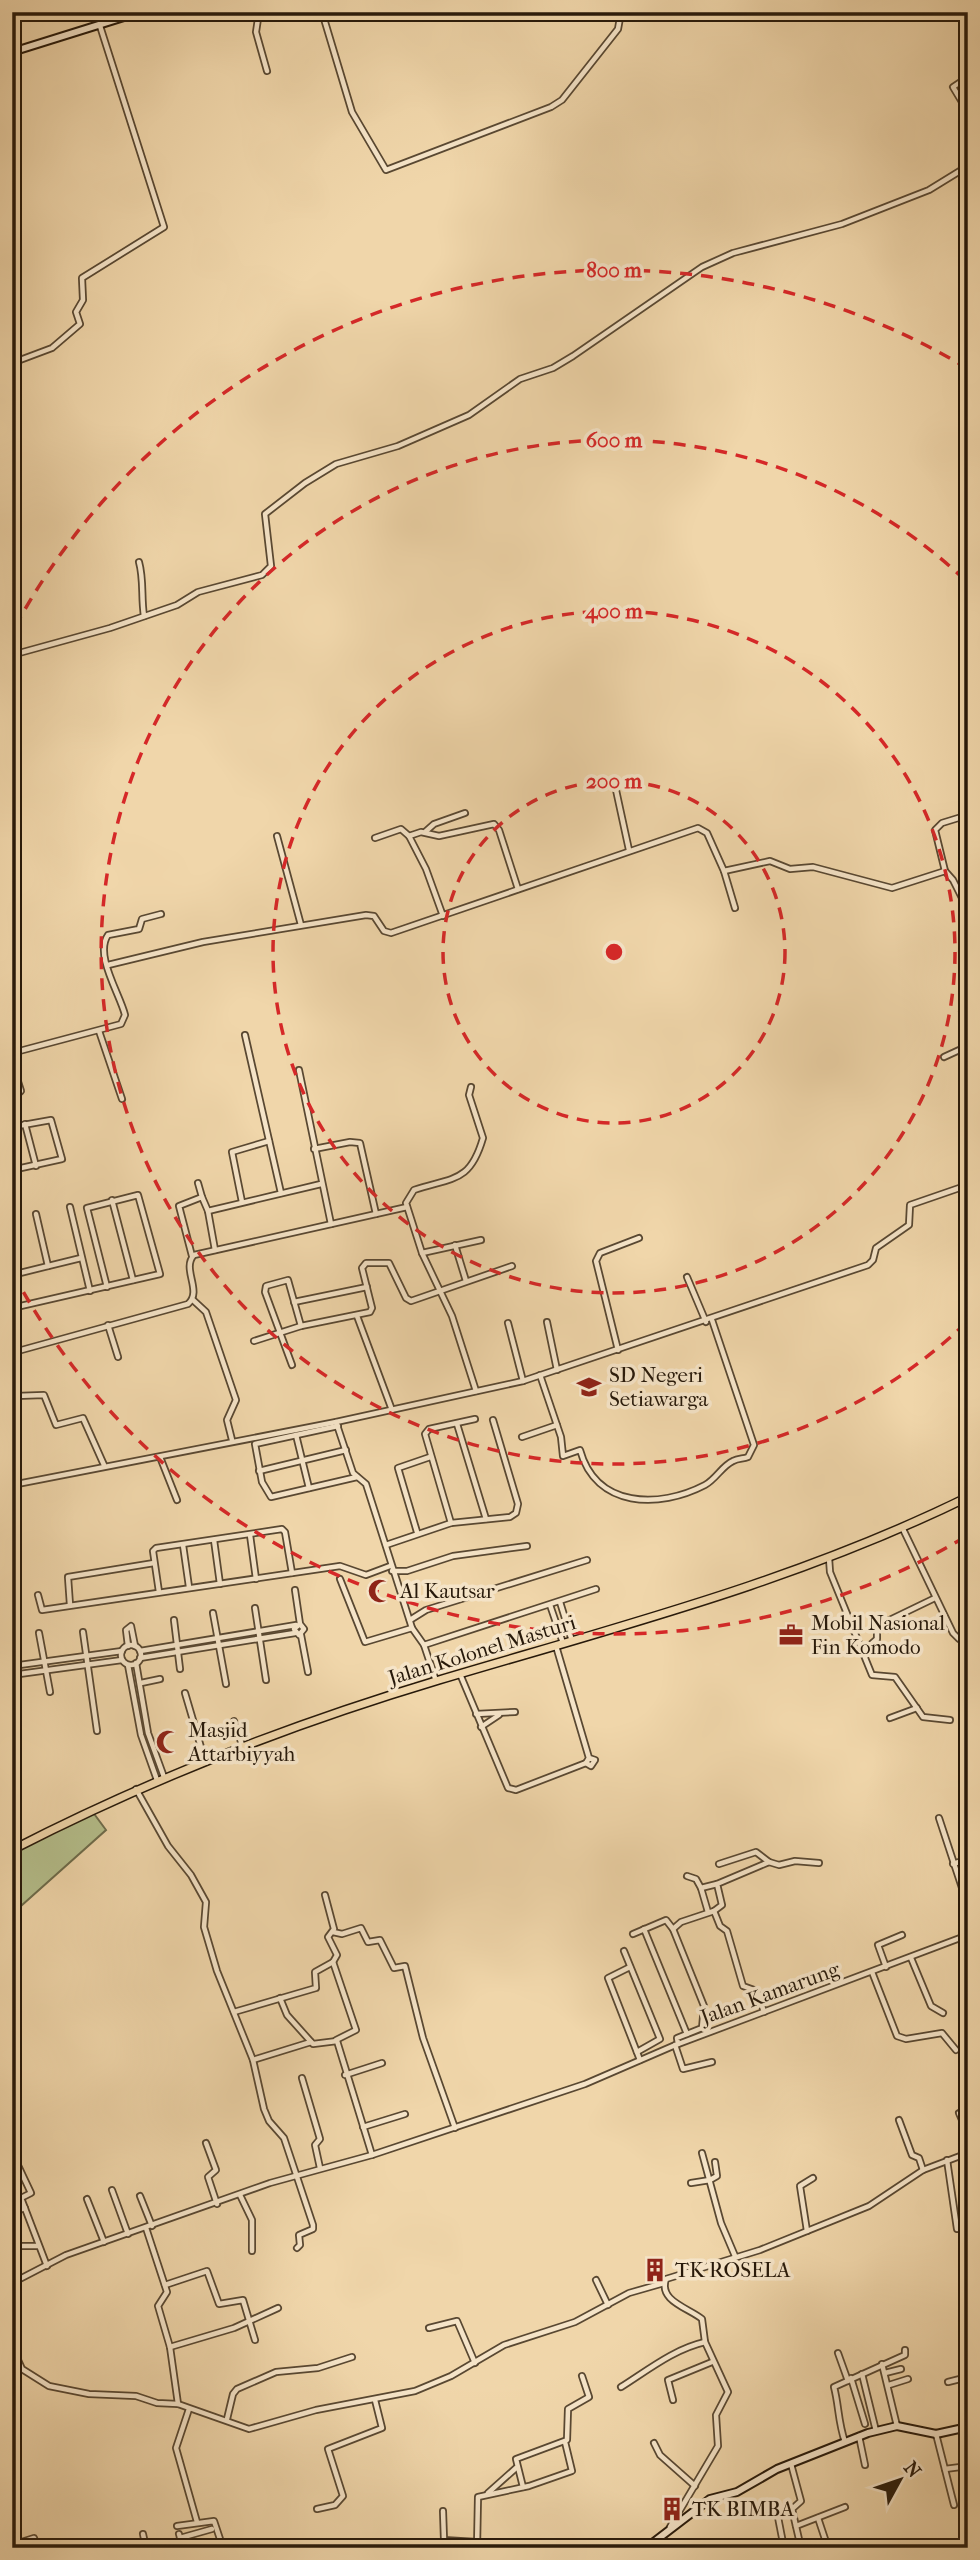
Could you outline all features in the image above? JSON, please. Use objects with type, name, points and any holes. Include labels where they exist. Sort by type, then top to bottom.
[{"type":"main road","name":"Jalan Kolonel Masturi","points":[[12,1850],[136,1789],[205,1761],[436,1681],[721,1598],[829,1558],[965,1499]]},
{"type":"street","points":[[12,52],[139,12]]},
{"type":"street","points":[[259,12],[256,32],[267,71]]},
{"type":"street","points":[[322,12],[349,105],[386,170],[551,107],[562,100],[618,29],[621,12]]},
{"type":"street","points":[[12,363],[52,348],[80,324],[76,312],[83,300],[82,278],[164,227],[100,26]]},
{"type":"street","points":[[968,77],[953,87],[968,112]]},
{"type":"street","points":[[12,655],[144,616],[177,605],[198,592],[270,570],[265,514],[296,489],[336,464],[398,446],[469,415],[520,379],[553,368],[573,356],[702,267],[733,253],[842,224],[929,190],[968,166]]},
{"type":"street","points":[[139,562],[143,578],[144,616]]},
{"type":"street","points":[[616,790],[629,850]]},
{"type":"street","points":[[409,836],[425,832],[434,824],[465,813]]},
{"type":"street","points":[[968,815],[942,823],[935,830],[944,871],[953,880],[968,910]]},
{"type":"street","points":[[425,832],[439,836],[495,825],[518,889]]},
{"type":"street","points":[[108,965],[203,942],[370,915],[376,918],[384,931],[391,933],[698,828],[707,833],[724,872],[735,908]]},
{"type":"street","points":[[375,838],[401,829],[409,836],[426,869],[443,916]]},
{"type":"street","points":[[277,836],[301,925]]},
{"type":"street","points":[[724,872],[770,861],[790,869],[813,867],[892,888],[944,871]]},
{"type":"street","points":[[12,1053],[121,1024],[125,1015],[105,952],[107,937],[139,929],[142,919],[161,914]]},
{"type":"street","points":[[99,1031],[122,1099]]},
{"type":"street","points":[[245,1035],[281,1193]]},
{"type":"street","points":[[944,1057],[968,1046]]},
{"type":"street","points":[[12,1099],[21,1091],[13,1066]]},
{"type":"street","points":[[299,1069],[331,1224]]},
{"type":"street","points":[[471,1087],[469,1095],[483,1132],[476,1157],[459,1178],[414,1190],[407,1207],[422,1253],[442,1288],[476,1391]]},
{"type":"street","points":[[12,1127],[47,1119],[55,1127],[61,1161],[12,1170]]},
{"type":"street","points":[[25,1124],[36,1166]]},
{"type":"street","points":[[242,1202],[232,1152],[269,1141]]},
{"type":"street","points":[[314,1149],[350,1142],[360,1143],[376,1214]]},
{"type":"street","points":[[198,1183],[208,1211],[215,1250]]},
{"type":"street","points":[[208,1211],[321,1184]]},
{"type":"street","points":[[358,1477],[271,1497],[266,1492],[258,1471],[255,1444],[523,1381],[712,1320],[868,1265],[873,1260],[876,1248],[909,1225],[910,1205],[968,1185]]},
{"type":"street","points":[[12,1308],[90,1291],[107,1287],[133,1280],[159,1274],[161,1269],[139,1196],[112,1200],[87,1208],[107,1287]]},
{"type":"street","points":[[202,1197],[179,1206],[192,1256],[189,1264],[193,1300],[206,1312],[236,1401],[227,1420],[232,1440]]},
{"type":"street","points":[[112,1200],[133,1280]]},
{"type":"street","points":[[192,1256],[407,1207]]},
{"type":"street","points":[[70,1208],[90,1291]]},
{"type":"street","points":[[36,1214],[48,1266]]},
{"type":"street","points":[[618,1350],[596,1261],[600,1253],[639,1238]]},
{"type":"street","points":[[422,1253],[481,1240]]},
{"type":"street","points":[[455,1245],[466,1281]]},
{"type":"street","points":[[12,1255],[20,1273],[81,1258]]},
{"type":"street","points":[[254,1341],[280,1331],[357,1316],[372,1309],[363,1265],[386,1261],[392,1267],[406,1298],[411,1301],[442,1288],[512,1266]]},
{"type":"street","points":[[687,1277],[706,1322]]},
{"type":"street","points":[[292,1365],[265,1288],[287,1279],[301,1326]]},
{"type":"street","points":[[294,1301],[367,1287]]},
{"type":"street","points":[[12,1341],[14,1351],[182,1306],[193,1300]]},
{"type":"street","points":[[357,1316],[392,1410]]},
{"type":"street","points":[[540,1376],[557,1425],[563,1456],[580,1450],[599,1484],[626,1498],[645,1502],[704,1486],[734,1460],[745,1459],[753,1451],[754,1445],[712,1320]]},
{"type":"street","points":[[547,1322],[557,1370]]},
{"type":"street","points":[[508,1323],[523,1381]]},
{"type":"street","points":[[108,1325],[117,1357]]},
{"type":"street","points":[[16,1396],[44,1395],[56,1425],[83,1418],[104,1465]]},
{"type":"street","points":[[451,1523],[430,1457],[426,1431],[475,1419]]},
{"type":"street","points":[[386,1545],[417,1532],[451,1523],[510,1517],[516,1513],[518,1507],[493,1420]]},
{"type":"street","points":[[12,1485],[104,1465],[160,1457],[232,1440],[337,1424]]},
{"type":"street","points":[[337,1424],[353,1473],[366,1485],[412,1628],[424,1645],[436,1681]]},
{"type":"street","points":[[457,1424],[486,1519]]},
{"type":"street","points":[[522,1437],[557,1425]]},
{"type":"street","points":[[296,1435],[309,1488]]},
{"type":"street","points":[[258,1471],[346,1450]]},
{"type":"street","points":[[160,1457],[177,1500]]},
{"type":"street","points":[[417,1532],[398,1468],[430,1457]]},
{"type":"street","points":[[965,1499],[968,1512]]},
{"type":"street","points":[[902,1526],[956,1637],[959,1639],[968,1636]]},
{"type":"street","points":[[159,1592],[154,1549],[284,1530],[292,1573]]},
{"type":"street","points":[[250,1535],[257,1579]]},
{"type":"street","points":[[214,1540],[220,1584]]},
{"type":"street","points":[[183,1545],[189,1587]]},
{"type":"street","points":[[38,1595],[42,1610],[340,1566],[358,1574],[372,1575],[391,1568],[407,1571],[453,1556],[527,1546]]},
{"type":"street","points":[[829,1558],[830,1572],[872,1675],[895,1677],[923,1717],[950,1720]]},
{"type":"street","points":[[410,1620],[426,1610],[587,1560]]},
{"type":"street","points":[[69,1605],[66,1580],[70,1576],[155,1563]]},
{"type":"street","points":[[340,1579],[365,1642],[412,1628]]},
{"type":"street","points":[[424,1645],[596,1589]]},
{"type":"street","points":[[295,1590],[298,1634],[308,1672]]},
{"type":"street","points":[[862,1652],[877,1639],[877,1626],[935,1598]]},
{"type":"street","points":[[560,1602],[572,1641]]},
{"type":"street","points":[[460,1674],[497,1767],[511,1790],[588,1760],[558,1627],[550,1605]]},
{"type":"street","points":[[253,1640],[256,1632],[256,1608]]},
{"type":"street","points":[[212,1647],[213,1613]]},
{"type":"street","points":[[174,1620],[174,1646],[180,1669]]},
{"type":"street","points":[[558,1627],[567,1624]]},
{"type":"street","points":[[128,1646],[137,1649],[174,1646],[298,1625],[304,1629],[298,1634],[175,1653],[128,1665]]},
{"type":"street","points":[[128,1646],[126,1630],[131,1626],[137,1649],[148,1733],[158,1760],[161,1778]]},
{"type":"street","points":[[83,1632],[97,1731]]},
{"type":"street","points":[[256,1632],[260,1639],[266,1680]]},
{"type":"street","points":[[39,1633],[50,1692]]},
{"type":"street","points":[[214,1639],[219,1646],[226,1684]]},
{"type":"street","points":[[12,1666],[122,1651],[128,1646]]},
{"type":"street","points":[[122,1651],[122,1660]]},
{"type":"street","points":[[12,1675],[122,1660],[128,1665],[141,1735],[151,1763],[161,1778]]},
{"type":"street","points":[[141,1683],[160,1679]]},
{"type":"street","points":[[185,1693],[205,1761]]},
{"type":"street","points":[[135,1705],[144,1703]]},
{"type":"street","points":[[890,1718],[917,1708]]},
{"type":"street","points":[[476,1714],[500,1715],[515,1712]]},
{"type":"street","points":[[481,1727],[500,1715]]},
{"type":"street","points":[[234,1721],[243,1749]]},
{"type":"street","points":[[136,1789],[168,1846],[191,1875],[206,1902],[205,1932],[253,2060],[264,2109],[284,2138],[314,2227],[299,2235],[300,2245],[297,2248]]},
{"type":"street","points":[[939,1818],[968,1906]]},
{"type":"street","points":[[719,1864],[757,1852],[769,1862],[779,1865],[795,1861],[819,1863]]},
{"type":"street","points":[[953,1864],[968,1859]]},
{"type":"street","points":[[701,1888],[769,1862]]},
{"type":"street","points":[[687,1876],[696,1878],[711,1911],[720,1926],[727,1931],[743,1986],[757,1991],[764,2012]]},
{"type":"street","points":[[673,1929],[681,1922],[722,1905],[717,1884]]},
{"type":"street","points":[[325,1895],[334,1931]]},
{"type":"street","points":[[633,1934],[668,1920],[704,2006],[702,2028],[677,2038],[676,2045],[683,2068],[712,2062]]},
{"type":"street","points":[[334,1931],[342,1934],[361,1928],[368,1942],[379,1940],[393,1967],[405,1966],[423,2038],[455,2128]]},
{"type":"street","points":[[644,1929],[687,2034]]},
{"type":"street","points":[[234,2012],[314,1989],[315,1972],[333,1962],[337,1955],[328,1937],[334,1931]]},
{"type":"street","points":[[886,1967],[878,1945],[902,1935]]},
{"type":"street","name":"Jalan Kamarung","points":[[12,2283],[104,2242],[298,2175],[372,2155],[585,2084],[676,2045],[968,1936]]},
{"type":"street","points":[[624,1951],[660,2039],[637,2052]]},
{"type":"street","points":[[911,1958],[931,2006],[943,2013]]},
{"type":"street","points":[[281,1998],[287,2015],[316,2045],[336,2040],[356,2030],[333,1962]]},
{"type":"street","points":[[630,1967],[608,1978],[640,2060]]},
{"type":"street","points":[[872,1972],[897,2036],[906,2039],[942,2033],[956,2050]]},
{"type":"street","points":[[336,2040],[372,2155]]},
{"type":"street","points":[[253,2060],[311,2042]]},
{"type":"street","points":[[345,2075],[382,2063]]},
{"type":"street","points":[[302,2078],[320,2139],[315,2145],[320,2168]]},
{"type":"street","points":[[959,2113],[968,2134]]},
{"type":"street","points":[[363,2127],[405,2114]]},
{"type":"street","points":[[899,2120],[912,2155],[919,2158],[923,2170]]},
{"type":"street","points":[[206,2143],[216,2170],[208,2177],[217,2204]]},
{"type":"street","points":[[702,2153],[721,2223],[735,2256]]},
{"type":"street","points":[[12,2347],[22,2369],[49,2386],[89,2395],[135,2396],[158,2403],[178,2404],[207,2416],[227,2419],[241,2427],[253,2428],[316,2410],[415,2391],[475,2363],[504,2345],[575,2322],[629,2293],[664,2283],[671,2276],[693,2273],[807,2231],[882,2199],[923,2170],[968,2153]]},
{"type":"street","points":[[14,2157],[31,2193],[22,2197],[47,2266]]},
{"type":"street","points":[[947,2160],[957,2229]]},
{"type":"street","points":[[691,2183],[710,2180],[718,2174],[715,2162]]},
{"type":"street","points":[[807,2231],[800,2186],[813,2178]]},
{"type":"street","points":[[112,2190],[128,2234]]},
{"type":"street","points":[[240,2195],[253,2224],[252,2251]]},
{"type":"street","points":[[140,2196],[167,2295],[158,2302],[158,2306],[170,2347],[178,2404]]},
{"type":"street","points":[[88,2199],[104,2242]]},
{"type":"street","points":[[12,2212],[25,2208]]},
{"type":"street","points":[[12,2246],[38,2246]]},
{"type":"street","points":[[165,2285],[205,2270],[212,2278],[219,2304],[242,2299],[255,2340]]},
{"type":"street","points":[[596,2280],[608,2305]]},
{"type":"street","points":[[664,2283],[673,2302],[702,2319],[705,2342],[712,2362],[728,2393],[716,2415],[718,2446],[666,2534]]},
{"type":"street","points":[[170,2347],[206,2334],[230,2330],[278,2308]]},
{"type":"street","points":[[429,2328],[457,2321],[475,2363]]},
{"type":"street","points":[[621,2387],[645,2373],[655,2362],[691,2345],[705,2342]]},
{"type":"street","points":[[845,2442],[837,2414],[839,2405],[834,2387],[905,2356],[905,2350]]},
{"type":"street","points":[[838,2353],[865,2424]]},
{"type":"street","points":[[227,2419],[233,2394],[237,2389],[280,2371],[318,2368],[352,2357]]},
{"type":"street","points":[[673,2400],[668,2380],[712,2362]]},
{"type":"street","points":[[882,2364],[897,2426]]},
{"type":"street","points":[[885,2373],[901,2369]]},
{"type":"street","points":[[862,2374],[876,2431]]},
{"type":"street","points":[[523,2487],[516,2468],[517,2457],[565,2442],[570,2437],[566,2417],[568,2409],[589,2397],[582,2376]]},
{"type":"street","points":[[948,2382],[968,2377]]},
{"type":"street","points":[[889,2385],[908,2379]]},
{"type":"street","points":[[317,2509],[335,2505],[343,2496],[328,2449],[383,2428],[375,2400]]},
{"type":"street","points":[[189,2409],[176,2448],[197,2522]]},
{"type":"street","points":[[646,2548],[706,2501],[737,2492],[791,2463],[859,2436],[897,2426],[936,2434],[968,2427]]},
{"type":"street","points":[[936,2434],[954,2505]]},
{"type":"street","points":[[859,2436],[865,2465]]},
{"type":"street","points":[[487,2493],[523,2487],[573,2470],[565,2442]]},
{"type":"street","points":[[654,2442],[660,2455],[695,2486]]},
{"type":"street","points":[[791,2463],[801,2501],[793,2508],[801,2548]]},
{"type":"street","points":[[945,2469],[968,2466]]},
{"type":"street","points":[[443,2511],[444,2540],[475,2545],[476,2501],[516,2468]]},
{"type":"street","points":[[796,2526],[845,2507]]},
{"type":"street","points":[[777,2512],[784,2548]]},
{"type":"street","points":[[818,2518],[828,2548]]},
{"type":"street","points":[[177,2526],[214,2521],[223,2548]]},
{"type":"street","points":[[183,2548],[180,2536],[212,2529]]},
{"type":"street","points":[[143,2534],[146,2548]]},
{"type":"street","points":[[12,2545],[34,2538],[37,2548]]},
{"type":"green space","points":[[92,1811],[106,1830],[12,1914],[12,1853]]},
{"type":"waterway","points":[[914,2548],[925,2543],[968,2539]]},
{"type":"place","name":"SD Negeri Setiawarga","points":[[589,1387]]},
{"type":"place","name":"Al Kautsar","points":[[380,1591]]},
{"type":"place","name":"Mobil Nasional Fin Komodo","points":[[791,1635]]},
{"type":"place","name":"Masjid Attarbiyyah","points":[[168,1742]]},
{"type":"place","name":"TK ROSELA","points":[[655,2270]]},
{"type":"place","name":"TK BIMBA","points":[[672,2509]]}]
